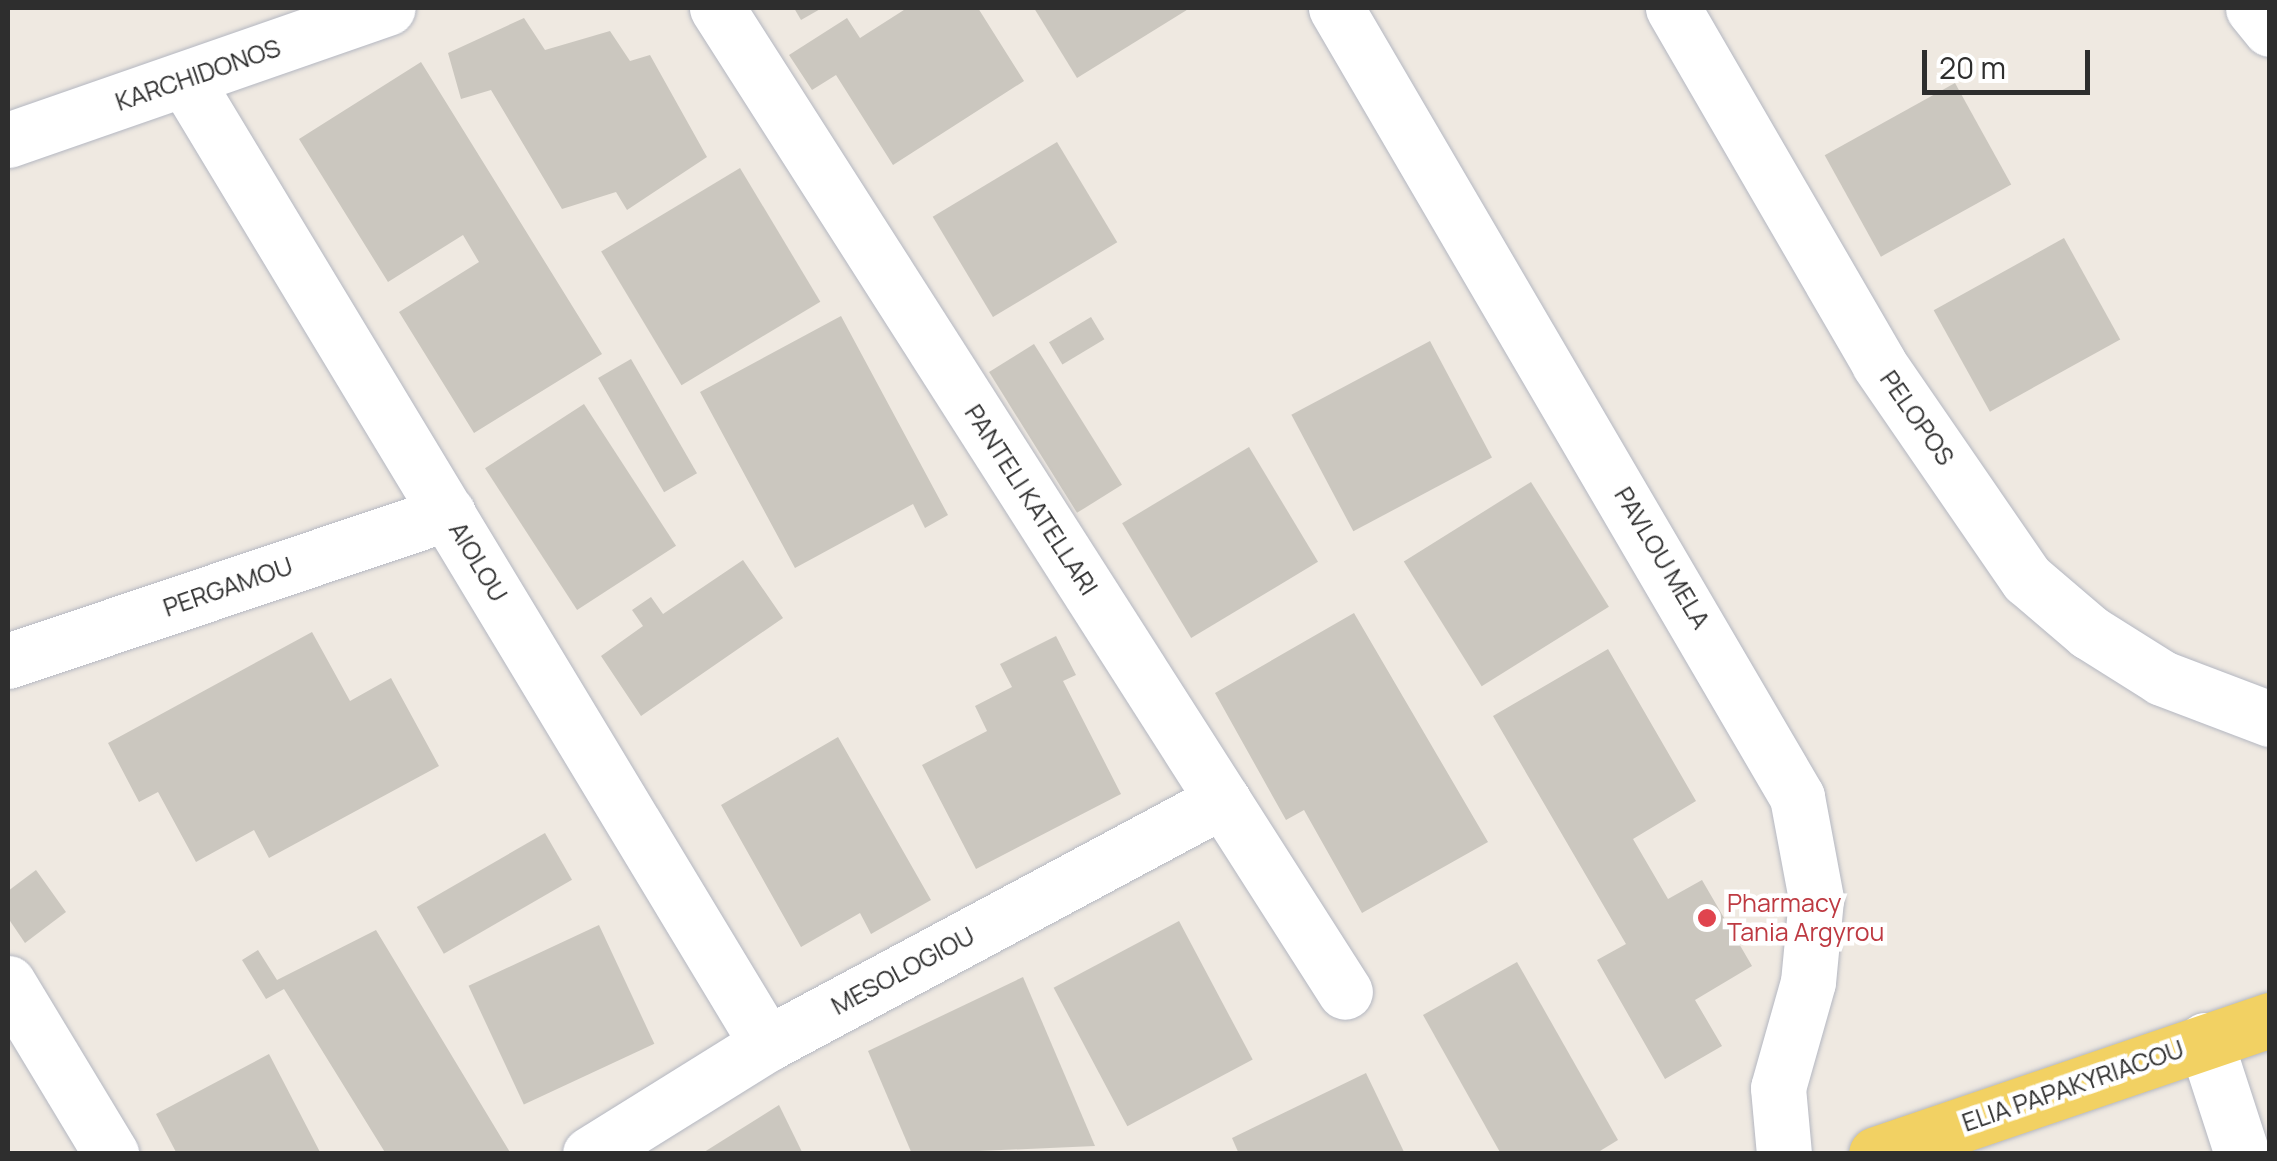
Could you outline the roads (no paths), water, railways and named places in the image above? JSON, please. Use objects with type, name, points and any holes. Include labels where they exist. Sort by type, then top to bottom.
[{"type":"main road","name":"ELIA PAPAKYRIACOU","points":[[1876,1154],[2270,1020]]},
{"type":"street","name":"KARCHIDONOS","points":[[8,140],[388,8]]},
{"type":"street","name":"PANTELI KATELLARI","points":[[717,8],[1345,992]]},
{"type":"street","name":"PAVLOU MELA","points":[[1336,8],[1797,798],[1816,898],[1808,982],[1778,1088],[1784,1154]]},
{"type":"street","name":"PELOPOS","points":[[1674,8],[1879,364],[2027,579],[2088,632],[2162,678],[2270,719]]},
{"type":"street","points":[[2252,8],[2270,29]]},
{"type":"street","name":"AIOLOU","points":[[186,81],[767,1044]]},
{"type":"street","name":"PERGAMOU","points":[[8,661],[448,513]]},
{"type":"street","name":"MESOLOGIOU","points":[[590,1154],[767,1044],[1223,800]]},
{"type":"street","points":[[8,983],[111,1154]]},
{"type":"street","points":[[2205,1040],[2242,1154]]},
{"type":"place","name":"Pharmacy Tania Argyrou","points":[[1707,918]]}]
